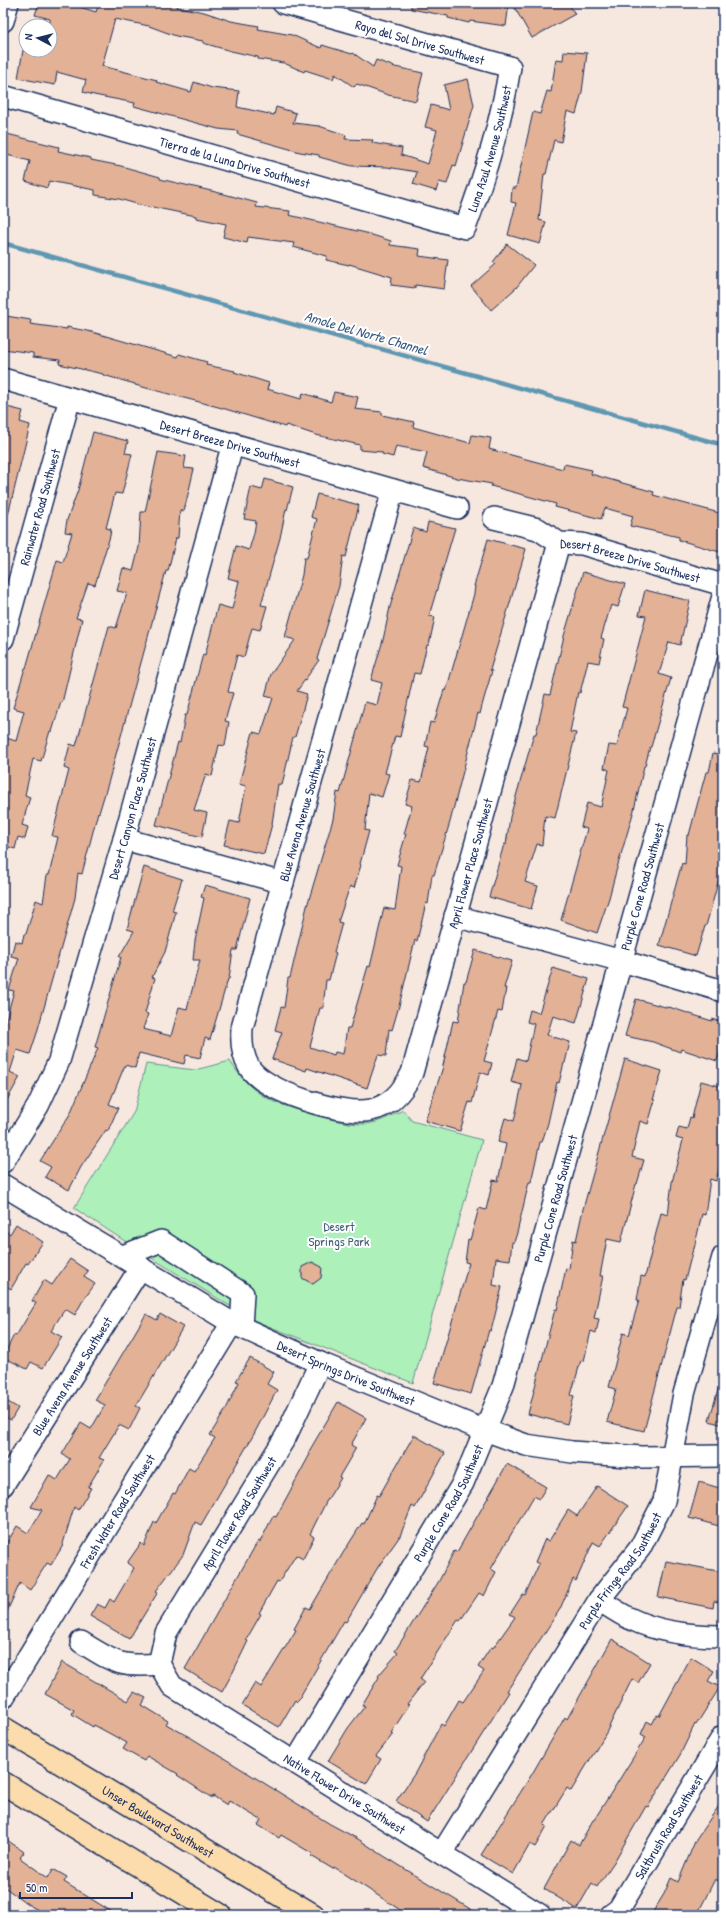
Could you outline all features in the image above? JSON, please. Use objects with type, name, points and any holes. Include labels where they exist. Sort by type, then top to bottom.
[{"type":"main road","name":"Unser Boulevard Southwest","points":[[3,1728],[313,1915]]},
{"type":"main road","points":[[3,1783],[220,1915]]},
{"type":"street","points":[[3,21],[8,3]]},
{"type":"street","name":"Rayo del Sol Drive Southwest","points":[[283,3],[510,68]]},
{"type":"street","name":"Luna Azul Avenue Southwest","points":[[465,228],[479,192],[503,110],[510,68]]},
{"type":"street","name":"Tierra de la Luna Drive Southwest","points":[[3,96],[465,228]]},
{"type":"street","name":"Desert Breeze Drive Southwest","points":[[3,379],[457,508]]},
{"type":"street","name":"Rainwater Road Southwest","points":[[3,639],[70,398]]},
{"type":"street","name":"Desert Canyon Place Southwest","points":[[3,1162],[38,1106],[59,1061],[124,840],[232,443]]},
{"type":"street","name":"Blue Avena Avenue Southwest","points":[[314,1103],[272,1087],[259,1078],[249,1068],[241,1041],[242,1028],[393,490]]},
{"type":"street","name":"Desert Breeze Drive Southwest","points":[[494,518],[538,529],[559,543],[582,544],[723,584]]},
{"type":"street","name":"April Flower Place Southwest","points":[[314,1103],[348,1111],[371,1110],[388,1102],[405,1087],[412,1073],[559,543]]},
{"type":"street","name":"Purple Cone Road Southwest","points":[[295,1763],[463,1483],[503,1386],[723,596]]},
{"type":"street","points":[[124,840],[283,883]]},
{"type":"street","points":[[455,916],[622,961],[723,991]]},
{"type":"street","name":"Desert Springs Drive Southwest","points":[[3,1185],[236,1325],[320,1363],[485,1430],[526,1445],[572,1452],[641,1457],[723,1456]]},
{"type":"street","points":[[123,1256],[161,1242],[243,1294],[236,1325]]},
{"type":"street","name":"Purple Fringe Road Southwest","points":[[442,1853],[599,1600],[640,1548],[664,1501],[674,1456],[684,1394],[723,1256]]},
{"type":"street","name":"Blue Avena Avenue Southwest","points":[[3,1485],[141,1267]]},
{"type":"street","name":"Fresh Water Road Southwest","points":[[3,1698],[236,1325]]},
{"type":"street","name":"April Flower Road Southwest","points":[[159,1664],[166,1632],[286,1436],[320,1363]]},
{"type":"street","points":[[599,1600],[632,1619],[661,1630],[696,1636],[723,1636]]},
{"type":"street","points":[[81,1642],[110,1660],[122,1664],[137,1666],[159,1664]]},
{"type":"street","name":"Native Flower Drive Southwest","points":[[159,1664],[172,1686],[540,1915]]},
{"type":"street","name":"Saltbrush Road Southwest","points":[[610,1915],[618,1908],[723,1736]]},
{"type":"green space","name":"Desert Springs Park","points":[[230,1061],[238,1073],[256,1091],[275,1102],[298,1110],[338,1121],[368,1124],[389,1117],[403,1110],[412,1121],[482,1140],[413,1383],[253,1320],[137,1249],[74,1208],[134,1112],[146,1064],[195,1070]]},
{"type":"building","points":[[39,3],[67,3],[96,12],[99,3],[171,3],[178,5],[177,7],[204,12],[231,21],[259,26],[258,29],[292,35],[321,48],[322,45],[352,54],[353,53],[373,67],[376,60],[395,67],[423,73],[416,101],[388,95],[357,84],[354,87],[335,74],[333,79],[305,70],[304,72],[284,63],[258,59],[258,57],[203,43],[203,41],[176,36],[149,26],[115,19],[102,66],[157,80],[156,82],[191,92],[194,82],[212,88],[239,91],[237,107],[274,115],[276,107],[296,113],[293,123],[319,126],[346,135],[345,139],[373,140],[372,143],[402,148],[401,155],[428,164],[437,130],[425,127],[431,105],[449,110],[444,85],[468,79],[474,105],[456,166],[453,165],[447,184],[439,182],[436,191],[413,184],[417,172],[387,167],[352,166],[319,157],[319,155],[300,152],[237,134],[238,131],[218,129],[134,106],[135,103],[83,92],[86,80],[57,72],[55,85],[18,78],[22,58],[58,58],[58,18],[46,18],[35,15]]},
{"type":"building","points":[[411,3],[509,3],[506,26],[470,21],[469,23],[448,18],[448,16],[411,9]]},
{"type":"building","points":[[512,3],[568,3],[575,14],[532,38]]},
{"type":"building","points":[[564,51],[587,53],[582,92],[576,114],[567,111],[561,142],[554,140],[546,174],[544,174],[539,220],[546,222],[540,244],[508,235],[516,203],[511,202],[512,188],[516,188],[533,112],[540,114],[547,91],[551,92],[556,59],[563,60]]},
{"type":"building","points":[[3,133],[59,147],[58,151],[91,158],[91,160],[121,166],[160,177],[160,179],[257,203],[256,207],[290,211],[289,215],[366,233],[391,241],[390,245],[420,249],[419,256],[448,260],[444,289],[415,285],[415,288],[391,285],[392,277],[349,264],[326,260],[327,256],[293,247],[294,243],[248,237],[247,243],[223,237],[226,224],[196,218],[196,216],[151,208],[119,199],[95,195],[95,190],[49,181],[47,188],[25,181],[30,161],[3,154]]},
{"type":"building","points":[[507,244],[534,265],[516,288],[491,310],[471,286],[496,264],[493,262]]},
{"type":"building","points":[[6,316],[31,320],[30,324],[67,329],[67,327],[92,332],[178,357],[179,354],[207,362],[206,365],[235,371],[234,372],[269,383],[267,389],[301,399],[303,393],[331,402],[334,392],[358,397],[355,409],[382,412],[382,415],[414,422],[413,427],[470,443],[472,435],[491,438],[489,449],[563,469],[564,464],[592,470],[591,474],[654,492],[653,495],[723,514],[723,553],[679,540],[679,537],[630,526],[633,516],[605,508],[601,519],[555,507],[556,504],[491,486],[492,484],[457,478],[423,468],[427,452],[396,446],[393,457],[382,454],[382,452],[360,450],[360,445],[316,435],[286,425],[285,427],[222,408],[135,385],[103,374],[59,364],[60,360],[33,357],[33,353],[3,349]]},
{"type":"building","points":[[3,406],[23,411],[20,422],[30,425],[8,515],[3,514]]},
{"type":"building","points":[[93,432],[128,441],[125,453],[132,454],[122,494],[115,493],[106,528],[111,529],[110,536],[95,585],[88,583],[76,618],[82,619],[62,703],[61,702],[52,732],[50,731],[41,761],[33,759],[25,795],[30,797],[22,825],[28,827],[25,839],[18,837],[15,849],[3,845],[3,737],[16,741],[24,711],[13,708],[57,560],[63,562],[72,533],[65,532],[67,520],[78,490]]},
{"type":"building","points":[[158,452],[186,456],[184,468],[194,469],[184,511],[180,510],[178,538],[176,538],[168,571],[166,571],[82,874],[78,873],[75,898],[36,1036],[30,1054],[17,1050],[10,1072],[20,1077],[3,1107],[3,1030],[14,991],[9,990],[19,958],[11,956],[15,941],[22,943],[36,900],[43,903],[47,875],[49,875],[58,837],[52,836],[69,770],[64,768],[70,744],[76,746],[109,626],[116,628],[127,593],[117,591],[123,568],[133,571],[139,547],[141,512],[145,512]]},
{"type":"building","points":[[265,479],[293,487],[261,605],[267,606],[260,630],[252,628],[244,657],[237,655],[228,692],[233,693],[225,721],[229,722],[225,746],[219,745],[212,776],[206,774],[194,810],[207,813],[202,837],[156,825],[178,742],[180,743],[185,715],[187,715],[203,654],[205,655],[218,605],[232,609],[239,581],[228,578],[236,546],[249,550],[254,533],[256,521],[244,519],[251,487],[262,490]]},
{"type":"building","points":[[317,494],[359,505],[346,557],[343,556],[339,586],[317,659],[319,660],[297,691],[307,694],[295,737],[293,737],[282,785],[278,784],[272,824],[264,854],[224,845],[230,821],[239,823],[246,786],[239,784],[253,732],[261,734],[273,698],[265,696],[271,674],[295,640],[285,637],[302,575],[304,558],[307,558],[317,519],[311,517]]},
{"type":"building","points":[[428,522],[455,528],[429,616],[435,617],[429,645],[427,645],[420,674],[414,673],[400,737],[395,736],[385,773],[389,774],[382,797],[369,793],[365,830],[369,831],[360,864],[361,865],[354,888],[350,886],[338,922],[342,923],[334,952],[336,953],[329,980],[326,980],[323,1008],[320,1008],[310,1047],[334,1055],[335,1052],[343,1054],[347,1028],[350,1028],[368,966],[370,967],[384,908],[395,910],[401,866],[397,865],[412,806],[405,804],[412,780],[421,782],[429,747],[425,746],[430,722],[434,723],[444,690],[446,691],[488,539],[526,549],[490,670],[492,671],[480,714],[478,713],[450,822],[434,875],[432,875],[428,904],[426,903],[417,941],[415,940],[399,1006],[392,1030],[389,1029],[386,1056],[378,1055],[367,1088],[307,1068],[306,1071],[272,1059],[282,1032],[275,1030],[281,1007],[284,1008],[288,978],[290,978],[307,906],[333,819],[337,792],[340,793],[365,702],[377,705],[382,683],[371,680],[413,528],[426,532]]},
{"type":"building","points":[[583,572],[625,584],[618,607],[611,605],[601,638],[604,639],[599,663],[588,661],[580,693],[578,692],[570,732],[576,733],[555,818],[545,816],[542,845],[537,844],[525,882],[538,886],[531,909],[489,897],[504,844],[506,845],[510,817],[534,734],[536,734],[545,694],[550,695],[564,636]]},
{"type":"building","points":[[645,590],[690,601],[680,645],[669,642],[659,674],[671,678],[644,766],[634,810],[609,898],[597,933],[561,920],[587,829],[581,827],[587,803],[601,807],[609,770],[604,768],[609,745],[617,746],[627,708],[622,707],[646,616],[639,615]]},
{"type":"building","points":[[713,753],[723,755],[723,833],[720,875],[696,956],[659,945],[682,863],[685,864],[687,835],[689,835],[706,772],[709,772]]},
{"type":"building","points":[[144,867],[182,879],[172,911],[176,912],[165,952],[152,977],[155,978],[145,1013],[148,1014],[143,1029],[171,1036],[179,1007],[187,1009],[200,960],[193,960],[195,941],[204,898],[201,897],[205,885],[250,898],[237,950],[233,950],[229,979],[210,1040],[205,1038],[200,1058],[186,1055],[184,1064],[139,1053],[135,1068],[125,1065],[109,1104],[118,1108],[108,1131],[106,1130],[81,1167],[69,1190],[45,1177],[51,1167],[40,1161],[70,1114],[98,1048],[95,1047],[121,957],[119,957],[134,931],[127,929]]},
{"type":"building","points":[[475,950],[512,961],[504,988],[506,988],[502,1012],[498,1011],[484,1061],[492,1063],[489,1075],[480,1072],[472,1103],[469,1102],[460,1131],[425,1121],[442,1070],[453,1021],[458,1022],[464,982],[466,982]]},
{"type":"building","points":[[553,968],[589,979],[576,1023],[553,1016],[547,1035],[570,1042],[559,1083],[557,1082],[548,1123],[542,1142],[540,1142],[517,1233],[514,1242],[512,1242],[510,1260],[496,1258],[493,1285],[502,1287],[491,1331],[489,1330],[471,1394],[434,1383],[469,1263],[465,1262],[468,1239],[470,1240],[479,1208],[486,1210],[493,1180],[498,1181],[506,1144],[498,1142],[505,1118],[514,1121],[522,1085],[511,1082],[517,1058],[526,1061],[534,1024],[527,1022],[530,1010],[539,1013]]},
{"type":"building","points":[[636,999],[669,1007],[712,1021],[712,1019],[723,1022],[723,1043],[717,1061],[681,1049],[680,1052],[653,1042],[625,1036]]},
{"type":"building","points":[[625,1059],[662,1071],[653,1100],[655,1100],[648,1124],[640,1121],[632,1157],[644,1160],[636,1184],[621,1242],[607,1239],[600,1276],[603,1276],[594,1318],[599,1319],[596,1333],[591,1331],[584,1361],[581,1360],[571,1395],[574,1396],[567,1424],[528,1414],[555,1309],[557,1310],[566,1268],[569,1269],[573,1240],[576,1241],[583,1209]]},
{"type":"building","points":[[701,1081],[723,1087],[723,1146],[720,1157],[722,1157],[716,1181],[710,1179],[705,1215],[702,1214],[685,1280],[683,1279],[679,1307],[677,1307],[644,1431],[607,1422],[616,1389],[609,1387],[623,1333],[629,1335],[639,1300],[637,1300],[641,1276],[645,1277],[661,1213],[668,1215],[672,1182],[683,1140],[676,1138],[679,1127],[687,1129],[690,1117],[692,1118]]},
{"type":"building","points":[[16,1224],[43,1242],[28,1264],[26,1263],[11,1289],[3,1284],[3,1230],[10,1234]]},
{"type":"building","points":[[70,1259],[88,1271],[84,1277],[95,1284],[75,1315],[65,1309],[51,1331],[62,1337],[43,1368],[31,1362],[27,1369],[3,1357],[14,1335],[16,1336],[36,1303],[32,1301],[44,1280],[52,1285]]},
{"type":"building","points":[[312,1262],[322,1267],[321,1278],[313,1284],[302,1278],[302,1267]]},
{"type":"building","points":[[146,1314],[157,1320],[160,1314],[183,1327],[136,1406],[140,1408],[129,1430],[119,1425],[99,1458],[104,1460],[88,1487],[91,1488],[78,1510],[74,1507],[62,1547],[51,1565],[47,1563],[30,1590],[20,1583],[3,1620],[3,1549],[17,1526],[28,1533],[42,1510],[31,1507],[49,1475],[57,1480],[70,1459],[62,1454],[81,1423],[91,1429],[105,1405],[95,1400]]},
{"type":"building","points":[[250,1358],[274,1372],[267,1384],[277,1390],[254,1434],[201,1525],[195,1522],[183,1555],[156,1591],[158,1592],[129,1639],[90,1616],[97,1604],[105,1608],[110,1599],[114,1602],[134,1568],[127,1563],[141,1543],[144,1546],[154,1522],[156,1523],[173,1493],[175,1494],[189,1468],[194,1471],[215,1438],[210,1435],[226,1409],[239,1382],[236,1381]]},
{"type":"building","points":[[720,1383],[723,1384],[723,1425],[709,1421]]},
{"type":"building","points":[[3,1399],[18,1408],[11,1420],[3,1416]]},
{"type":"building","points":[[338,1402],[366,1418],[351,1445],[356,1448],[339,1477],[341,1478],[326,1502],[310,1534],[314,1537],[303,1559],[296,1555],[279,1582],[277,1581],[259,1613],[261,1614],[246,1640],[248,1641],[222,1692],[185,1669],[258,1541],[260,1542],[273,1516],[276,1517],[310,1454],[308,1453]]},
{"type":"building","points":[[414,1435],[445,1453],[415,1508],[412,1506],[400,1536],[378,1567],[346,1622],[344,1621],[297,1702],[295,1700],[279,1727],[242,1705],[255,1683],[261,1687],[296,1630],[294,1629],[306,1607],[310,1609],[362,1523],[364,1524],[377,1495],[379,1496]]},
{"type":"building","points":[[507,1464],[546,1487],[539,1499],[534,1496],[491,1569],[496,1572],[484,1596],[479,1593],[460,1621],[458,1620],[420,1679],[424,1682],[407,1704],[409,1705],[391,1733],[393,1734],[376,1756],[381,1759],[366,1784],[328,1761],[348,1728],[365,1706],[362,1705],[379,1677],[378,1676],[398,1653],[395,1651],[439,1581],[454,1551],[457,1552]]},
{"type":"building","points":[[699,1482],[723,1489],[723,1527],[689,1518]]},
{"type":"building","points":[[597,1486],[628,1506],[600,1546],[593,1542],[576,1581],[573,1579],[560,1609],[507,1691],[509,1692],[427,1822],[396,1801],[415,1773],[441,1724],[444,1726],[459,1700],[463,1702],[484,1671],[478,1667],[491,1647],[493,1648],[515,1617],[510,1614],[523,1594],[525,1595],[539,1564],[535,1562],[545,1539],[549,1541],[568,1510],[577,1516]]},
{"type":"building","points":[[666,1561],[723,1572],[723,1603],[714,1601],[713,1608],[658,1597]]},
{"type":"building","points":[[612,1639],[650,1663],[638,1683],[632,1679],[606,1733],[571,1791],[567,1788],[544,1825],[547,1826],[535,1847],[530,1844],[513,1874],[481,1855],[532,1774],[565,1717],[567,1719]]},
{"type":"building","points":[[691,1657],[714,1671],[708,1681],[720,1687],[696,1725],[695,1724],[680,1755],[648,1807],[646,1806],[614,1862],[597,1887],[592,1883],[577,1909],[544,1889],[571,1840],[579,1845],[593,1820],[646,1737],[641,1734],[647,1721],[652,1724],[657,1715],[659,1716]]},
{"type":"building","points":[[62,1662],[128,1701],[134,1692],[146,1698],[142,1705],[168,1721],[166,1724],[193,1739],[330,1824],[358,1839],[480,1915],[408,1915],[334,1867],[333,1869],[311,1856],[313,1854],[281,1835],[279,1838],[258,1825],[261,1820],[229,1801],[227,1805],[213,1796],[212,1798],[177,1775],[178,1774],[147,1756],[144,1761],[123,1749],[127,1743],[94,1725],[93,1727],[72,1714],[74,1710],[45,1694]]},
{"type":"building","points":[[723,1800],[723,1868],[718,1881],[715,1879],[697,1915],[651,1915],[664,1894],[671,1878],[678,1882],[696,1839]]},
{"type":"building","points":[[3,1837],[24,1852],[20,1858],[48,1878],[53,1869],[67,1877],[64,1882],[117,1915],[47,1915],[29,1905],[3,1886]]},
{"type":"waterway","name":"Amole Del Norte Channel","points":[[3,243],[723,445]]}]
